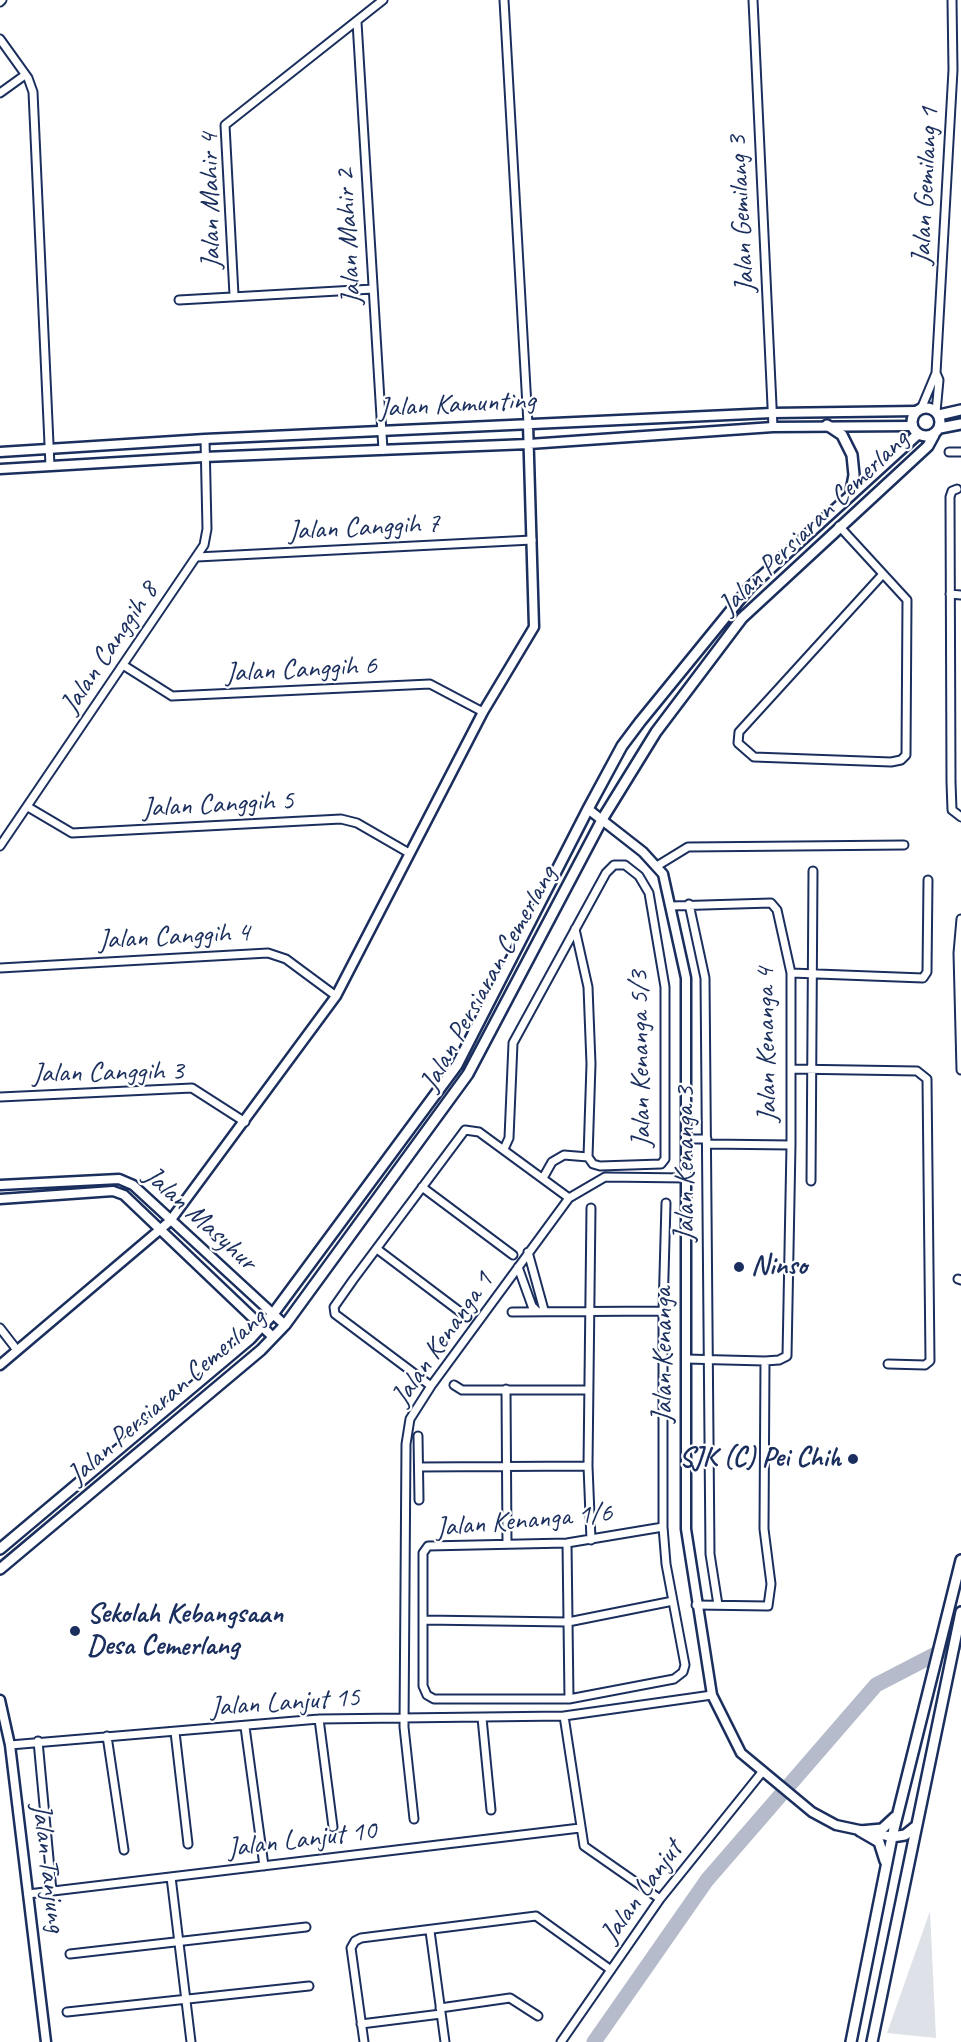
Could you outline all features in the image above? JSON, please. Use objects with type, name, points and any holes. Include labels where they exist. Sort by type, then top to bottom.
[{"type":"main road","points":[[961,410],[937,413],[931,408],[919,410],[913,418],[915,430],[926,437],[961,424]]},
{"type":"main road","points":[[937,413],[937,431]]},
{"type":"main road","points":[[827,425],[842,435],[852,455],[854,475],[850,498]]},
{"type":"main road","name":"Jalan Persiaran Cemerlang","points":[[0,1549],[250,1339],[273,1314],[457,1065],[622,746],[750,587],[850,498],[915,430]]},
{"type":"main road","name":"Jalan Persiaran Cemerlang","points":[[0,1569],[285,1325],[468,1074],[603,818],[656,732],[742,618],[928,446],[937,431]]},
{"type":"main road","points":[[851,2042],[891,1837],[934,1677],[961,1560]]},
{"type":"main road","points":[[872,2042],[960,1617]]},
{"type":"main road","points":[[860,1831],[885,1827],[898,1812]]},
{"type":"main road","points":[[891,1837],[905,1835],[915,1827]]},
{"type":"main road","points":[[860,1831],[879,1842],[886,1865]]},
{"type":"main road","points":[[891,1837],[910,1854]]},
{"type":"street","name":"Jalan Mahir 4","points":[[234,295],[225,124],[383,0]]},
{"type":"street","points":[[0,1365],[170,1221],[245,1122],[336,996],[483,712],[534,627],[529,444],[504,0]]},
{"type":"street","name":"Jalan Gemilang 3","points":[[753,0],[773,427]]},
{"type":"street","name":"Jalan Gemilang 1","points":[[936,373],[952,82],[952,0]]},
{"type":"street","name":"Jalan Mahir 2","points":[[357,22],[383,450]]},
{"type":"street","points":[[0,39],[25,75],[34,95],[50,466]]},
{"type":"street","points":[[0,93],[25,75]]},
{"type":"street","points":[[179,300],[234,295],[373,289]]},
{"type":"street","points":[[919,410],[936,373]]},
{"type":"street","points":[[936,373],[939,380],[937,413]]},
{"type":"street","name":"Jalan Kamunting","points":[[0,452],[205,439],[528,424],[772,413],[919,410]]},
{"type":"street","name":"Jalan Kamunting","points":[[0,469],[204,457],[529,444],[773,427],[827,425],[915,430]]},
{"type":"street","name":"Jalan Canggih 8","points":[[0,846],[204,545],[207,529],[205,439]]},
{"type":"street","points":[[949,452],[961,453]]},
{"type":"street","points":[[957,489],[952,491],[950,496],[951,803],[954,813],[961,817]]},
{"type":"street","points":[[839,526],[907,600],[907,751],[904,758],[891,762],[754,758],[738,743],[739,732],[883,574]]},
{"type":"street","name":"Jalan Canggih 7","points":[[197,557],[532,540]]},
{"type":"street","points":[[950,594],[961,595]]},
{"type":"street","name":"Jalan Canggih 6","points":[[123,665],[172,696],[430,684],[483,712]]},
{"type":"street","name":"Jalan Canggih 5","points":[[28,807],[66,832],[75,833],[341,819],[357,823],[409,853]]},
{"type":"street","name":"Jalan Kenanga","points":[[588,809],[603,818],[657,866],[667,883],[687,988],[686,1536],[712,1695],[741,1753],[812,1812],[836,1825],[891,1837]]},
{"type":"street","points":[[657,866],[688,847],[904,845]]},
{"type":"street","name":"Jalan Kenanga 5/3","points":[[618,865],[625,865],[634,871],[649,893],[665,987],[664,1162],[600,1166],[593,1164],[588,1157],[591,1064],[588,987],[575,929],[606,873],[618,865]]},
{"type":"street","points":[[811,1181],[813,871]]},
{"type":"street","points":[[790,974],[923,978],[927,972],[928,880]]},
{"type":"street","name":"Jalan Kenanga 4","points":[[671,906],[771,903],[777,910],[790,974],[791,1145],[788,1352],[784,1359],[765,1361],[686,1359]]},
{"type":"street","name":"Jalan Kenanga 3","points":[[689,904],[705,978],[710,1554],[718,1605]]},
{"type":"street","points":[[961,919],[961,1070]]},
{"type":"street","points":[[504,1149],[509,1138],[512,1045],[575,929]]},
{"type":"street","name":"Jalan Canggih 4","points":[[0,968],[268,953],[286,959],[336,996]]},
{"type":"street","points":[[791,1069],[917,1071],[925,1076],[928,1084],[930,1361],[925,1365],[888,1364]]},
{"type":"street","name":"Jalan Canggih 3","points":[[0,1097],[192,1088],[245,1122]]},
{"type":"street","points":[[431,1386],[334,1311],[336,1304],[460,1135],[468,1129],[476,1130],[569,1198]]},
{"type":"street","name":"Jalan Kenanga 4","points":[[687,1139],[791,1145]]},
{"type":"street","points":[[543,1178],[558,1157],[588,1157]]},
{"type":"street","name":"Jalan Kenanga 1","points":[[414,1819],[404,1717],[406,1431],[413,1413],[569,1198],[605,1178],[687,1178]]},
{"type":"street","name":"Jalan Masyhur","points":[[0,1185],[119,1179],[133,1185],[285,1325]]},
{"type":"street","points":[[422,1187],[513,1255]]},
{"type":"street","name":"Jalan Masyhur","points":[[0,1199],[113,1191],[124,1195],[273,1337]]},
{"type":"street","points":[[666,1203],[663,1311],[663,1527],[685,1665],[681,1675],[674,1679],[569,1699],[432,1698],[423,1686],[423,1620],[568,1622],[673,1601]]},
{"type":"street","points":[[591,1208],[588,1390],[591,1539]]},
{"type":"street","points":[[377,1249],[467,1317]]},
{"type":"street","points":[[528,1252],[540,1310]]},
{"type":"street","points":[[518,1267],[532,1306],[540,1310]]},
{"type":"street","points":[[512,1312],[540,1310],[663,1311]]},
{"type":"street","points":[[0,1328],[17,1350]]},
{"type":"street","points":[[696,1605],[768,1606],[771,1584],[764,1529],[765,1361]]},
{"type":"street","points":[[454,1385],[462,1390],[588,1390]]},
{"type":"street","points":[[506,1389],[507,1543]]},
{"type":"street","points":[[418,1436],[419,1500]]},
{"type":"street","points":[[419,1467],[588,1466]]},
{"type":"street","name":"Jalan Kenanga 1/6","points":[[423,1620],[424,1551],[433,1545],[567,1543],[663,1527]]},
{"type":"street","points":[[567,1543],[569,1699]]},
{"type":"street","name":"Jalan Lanjut 15","points":[[10,1745],[319,1719],[564,1716],[712,1695]]},
{"type":"street","name":"Jalan Tanjung","points":[[0,1700],[10,1745],[46,2042]]},
{"type":"street","points":[[564,1716],[582,1840],[588,1851],[660,1899]]},
{"type":"street","points":[[482,1718],[491,1810]]},
{"type":"street","points":[[319,1719],[333,1827]]},
{"type":"street","points":[[245,1727],[264,1866]]},
{"type":"street","points":[[176,1732],[188,1844]]},
{"type":"street","points":[[107,1736],[124,1850]]},
{"type":"street","points":[[38,1742],[52,1892]]},
{"type":"street","name":"Jalan Lanjut","points":[[561,2042],[660,1899],[763,1771]]},
{"type":"street","name":"Jalan Lanjut 10","points":[[28,1894],[580,1827]]},
{"type":"street","points":[[171,1877],[191,2042]]},
{"type":"street","points":[[364,2042],[351,1948],[354,1941],[361,1938],[536,1916],[611,1970]]},
{"type":"street","points":[[70,1954],[306,1927]]},
{"type":"street","points":[[430,1931],[445,2042]]},
{"type":"street","points":[[67,2012],[309,1986]]},
{"type":"street","points":[[361,2024],[510,1998],[538,2016]]},
{"type":"shaded area","points":[[930,1911],[936,2038],[887,2033]]},
{"type":"waterway","points":[[594,2042],[707,1880],[876,1685],[961,1641]]},
{"type":"place","name":"Ninso","points":[[739,1267]]},
{"type":"place","name":"SJK (C) Pei Chih","points":[[853,1459]]},
{"type":"place","name":"Sekolah Kebangsaan Desa Cemerlang","points":[[75,1631]]}]
